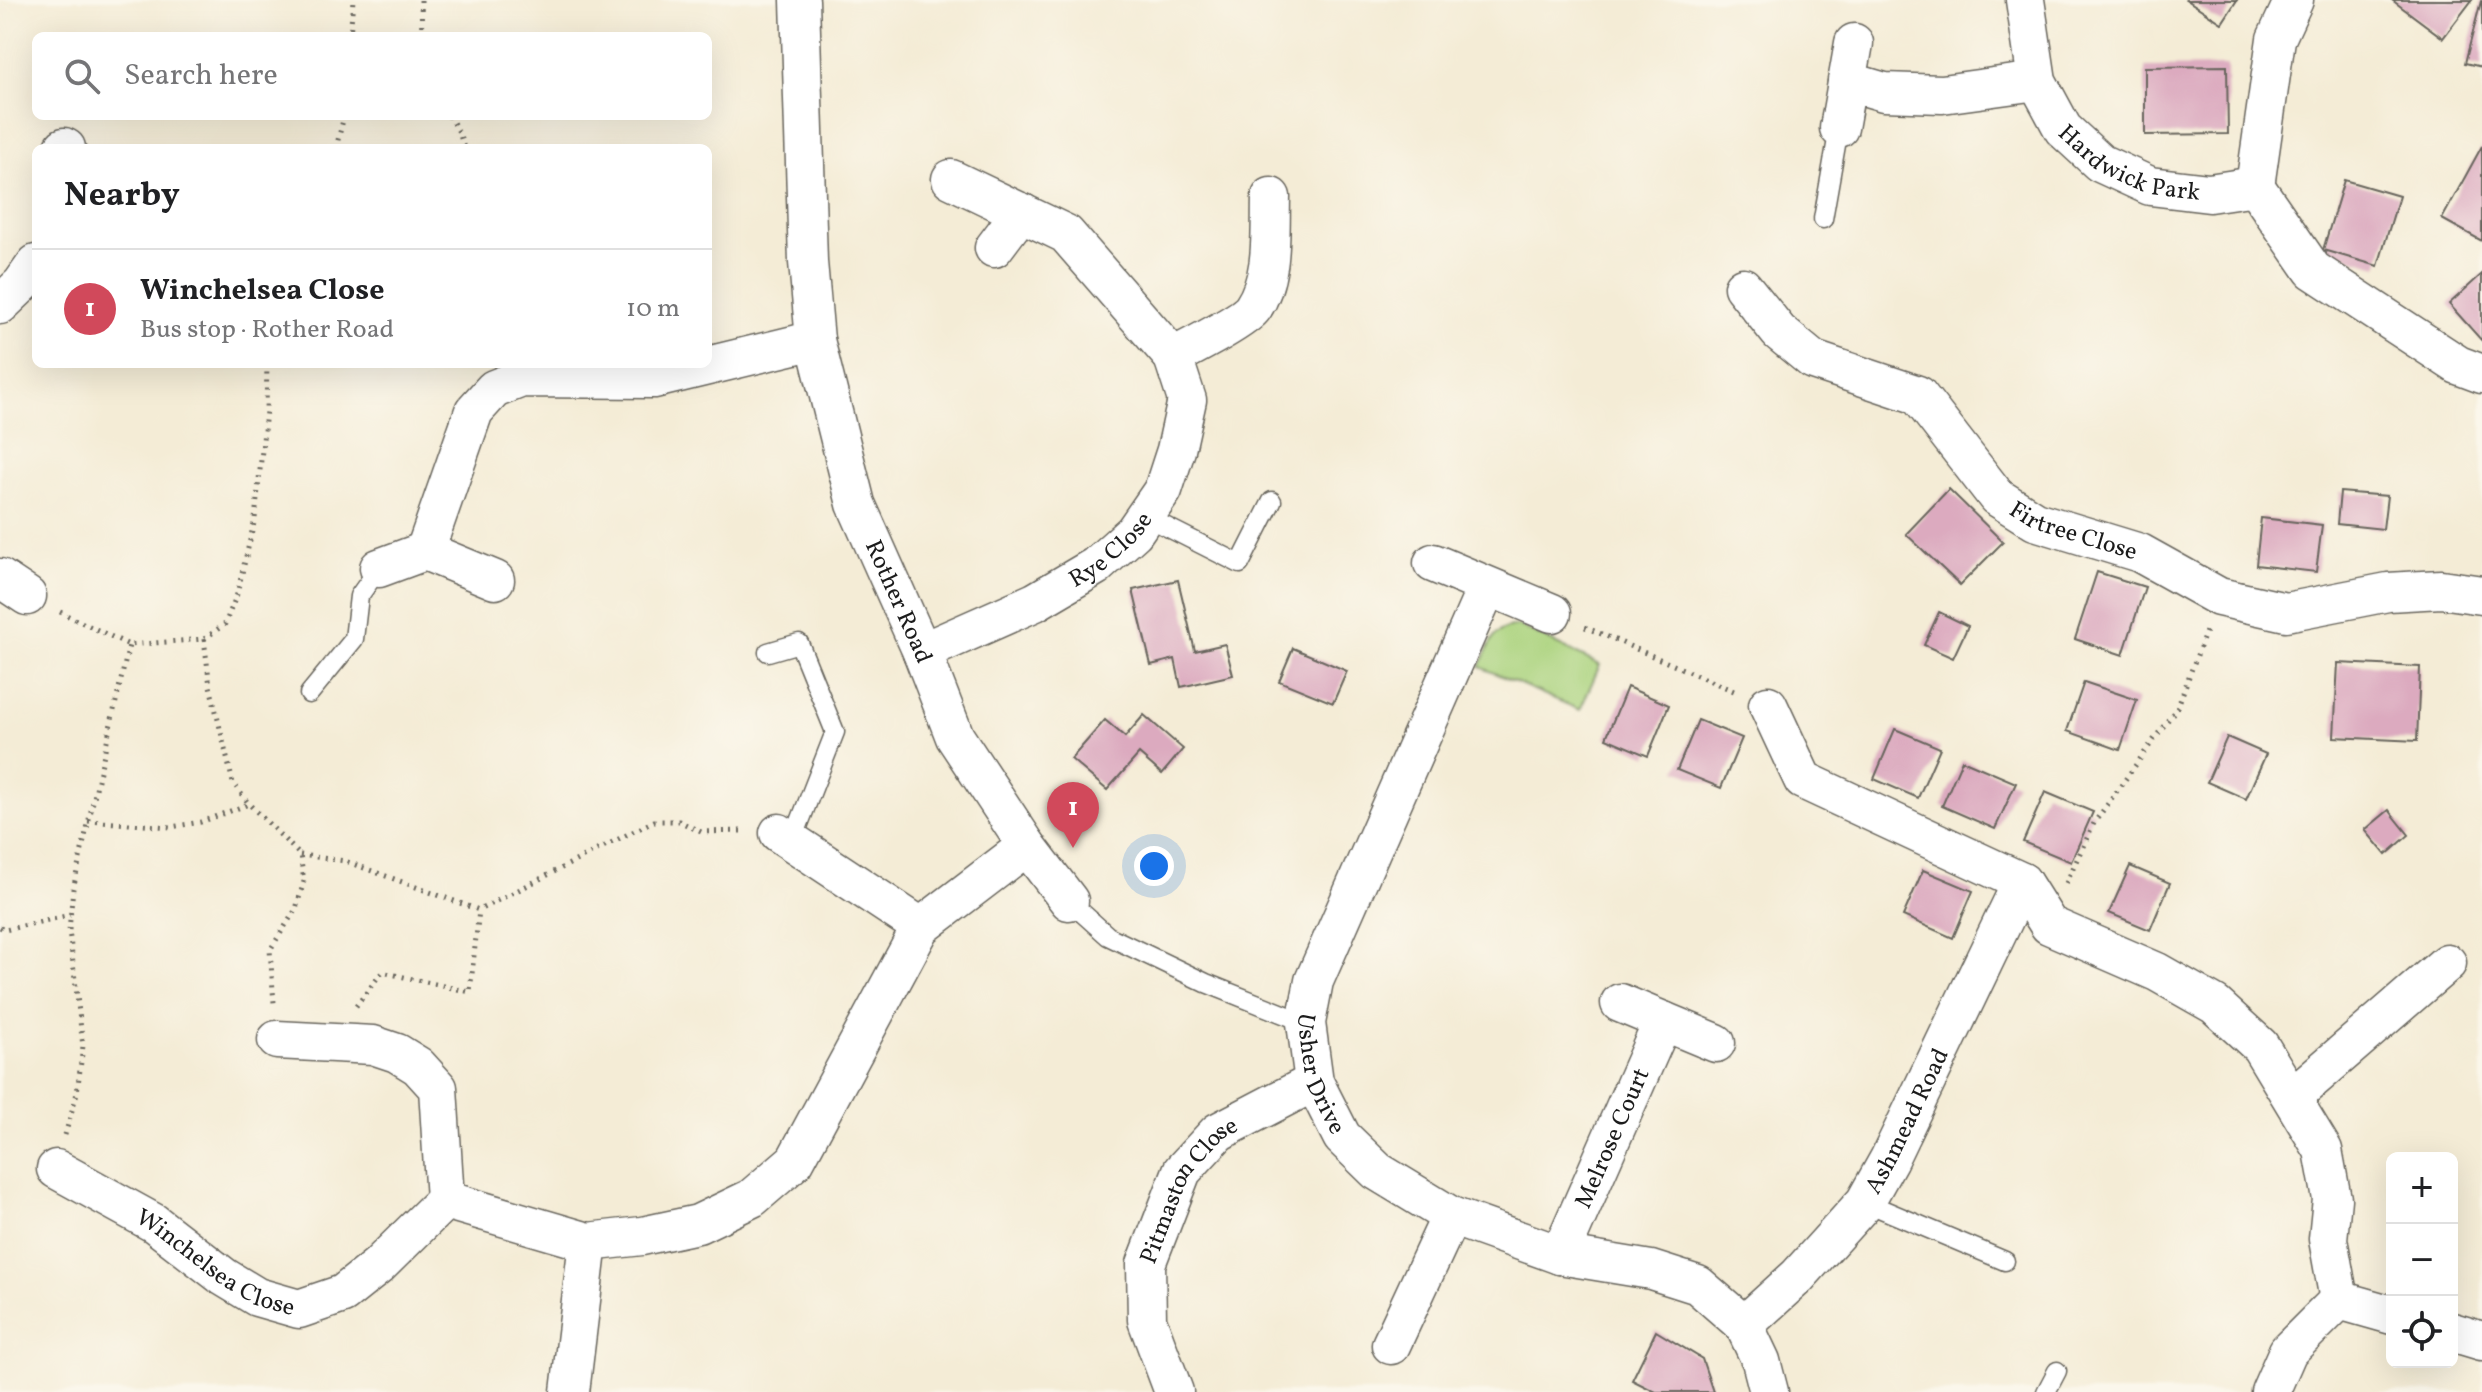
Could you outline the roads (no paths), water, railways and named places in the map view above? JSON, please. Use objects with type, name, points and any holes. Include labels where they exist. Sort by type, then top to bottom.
[{"type":"street","name":"Rother Road","points":[[800,0],[808,262],[815,340],[856,504],[922,652],[955,737],[1027,846],[1069,901]]},
{"type":"street","name":"Hardwick Park","points":[[2025,0],[2037,81],[2063,129],[2100,163],[2150,186],[2209,193],[2255,186]]},
{"type":"street","points":[[2294,0],[2276,39],[2255,186],[2313,270],[2458,365],[2482,374]]},
{"type":"street","points":[[1839,128],[1854,43]]},
{"type":"street","points":[[1847,81],[1884,92],[1942,94],[2037,81]]},
{"type":"street","name":"Rye Close","points":[[922,652],[1035,602],[1096,566],[1134,532],[1163,490],[1187,400],[1173,357],[1066,234],[951,179]]},
{"type":"street","points":[[1173,357],[1252,310],[1269,262],[1271,197]]},
{"type":"street","points":[[994,248],[1021,212]]},
{"type":"street","points":[[0,305],[32,270]]},
{"type":"street","name":"Firtree Close","points":[[1743,287],[1779,332],[1813,360],[1918,395],[1997,497],[2035,521],[2140,553],[2219,597],[2286,612],[2388,592],[2441,589],[2482,595]]},
{"type":"street","points":[[712,365],[815,340]]},
{"type":"street","points":[[425,551],[474,411],[505,374],[522,378],[606,371],[654,379],[699,368]]},
{"type":"street","points":[[379,568],[425,551],[495,580]]},
{"type":"street","points":[[1433,563],[1552,613]]},
{"type":"street","name":"Usher Drive","points":[[1487,587],[1314,981],[1306,1023],[1314,1082],[1342,1137],[1377,1171],[1451,1216],[1560,1255],[1651,1270],[1698,1285],[1744,1325],[1761,1361],[1769,1392]]},
{"type":"street","points":[[1768,705],[1803,780],[2022,882],[2049,925],[2157,972],[2215,1005],[2260,1046],[2323,1150],[2332,1199],[2328,1239],[2339,1300]]},
{"type":"street","points":[[786,837],[921,927]]},
{"type":"street","points":[[277,1040],[373,1045],[397,1053],[418,1066],[438,1088],[445,1200],[588,1242],[642,1236],[698,1224],[752,1198],[795,1161],[921,927],[1027,846]]},
{"type":"street","name":"Ashmead Road","points":[[1744,1325],[1798,1276],[1865,1202],[1889,1159],[2022,882]]},
{"type":"street","points":[[2292,1097],[2447,963]]},
{"type":"street","points":[[1620,1003],[1716,1043]]},
{"type":"street","name":"Melrose Court","points":[[1560,1255],[1663,1021]]},
{"type":"street","name":"Pitmaston Close","points":[[1174,1392],[1147,1320],[1146,1264],[1182,1171],[1218,1132],[1314,1082]]},
{"type":"street","name":"Winchelsea Close","points":[[56,1169],[154,1223],[224,1277],[257,1297],[299,1309],[343,1294],[378,1266],[445,1200]]},
{"type":"street","points":[[1391,1345],[1451,1216]]},
{"type":"street","points":[[570,1392],[588,1242]]},
{"type":"street","points":[[2339,1300],[2386,1313]]},
{"type":"street","points":[[2270,1392],[2288,1351],[2339,1300]]},
{"type":"street","points":[[2458,1334],[2482,1341]]},
{"type":"lane","points":[[1823,219],[1839,128]]},
{"type":"lane","points":[[1145,516],[1240,564],[1272,501]]},
{"type":"lane","points":[[309,694],[354,639],[359,596],[379,568]]},
{"type":"lane","points":[[768,652],[799,643],[835,732],[786,837]]},
{"type":"lane","name":"Rother Road","points":[[1069,901],[1108,936],[1206,983],[1306,1023]]},
{"type":"lane","points":[[1865,1202],[2005,1261]]},
{"type":"lane","points":[[2046,1392],[2057,1371]]},
{"type":"place","name":"Winchelsea Close","points":[[1073,848]]}]
